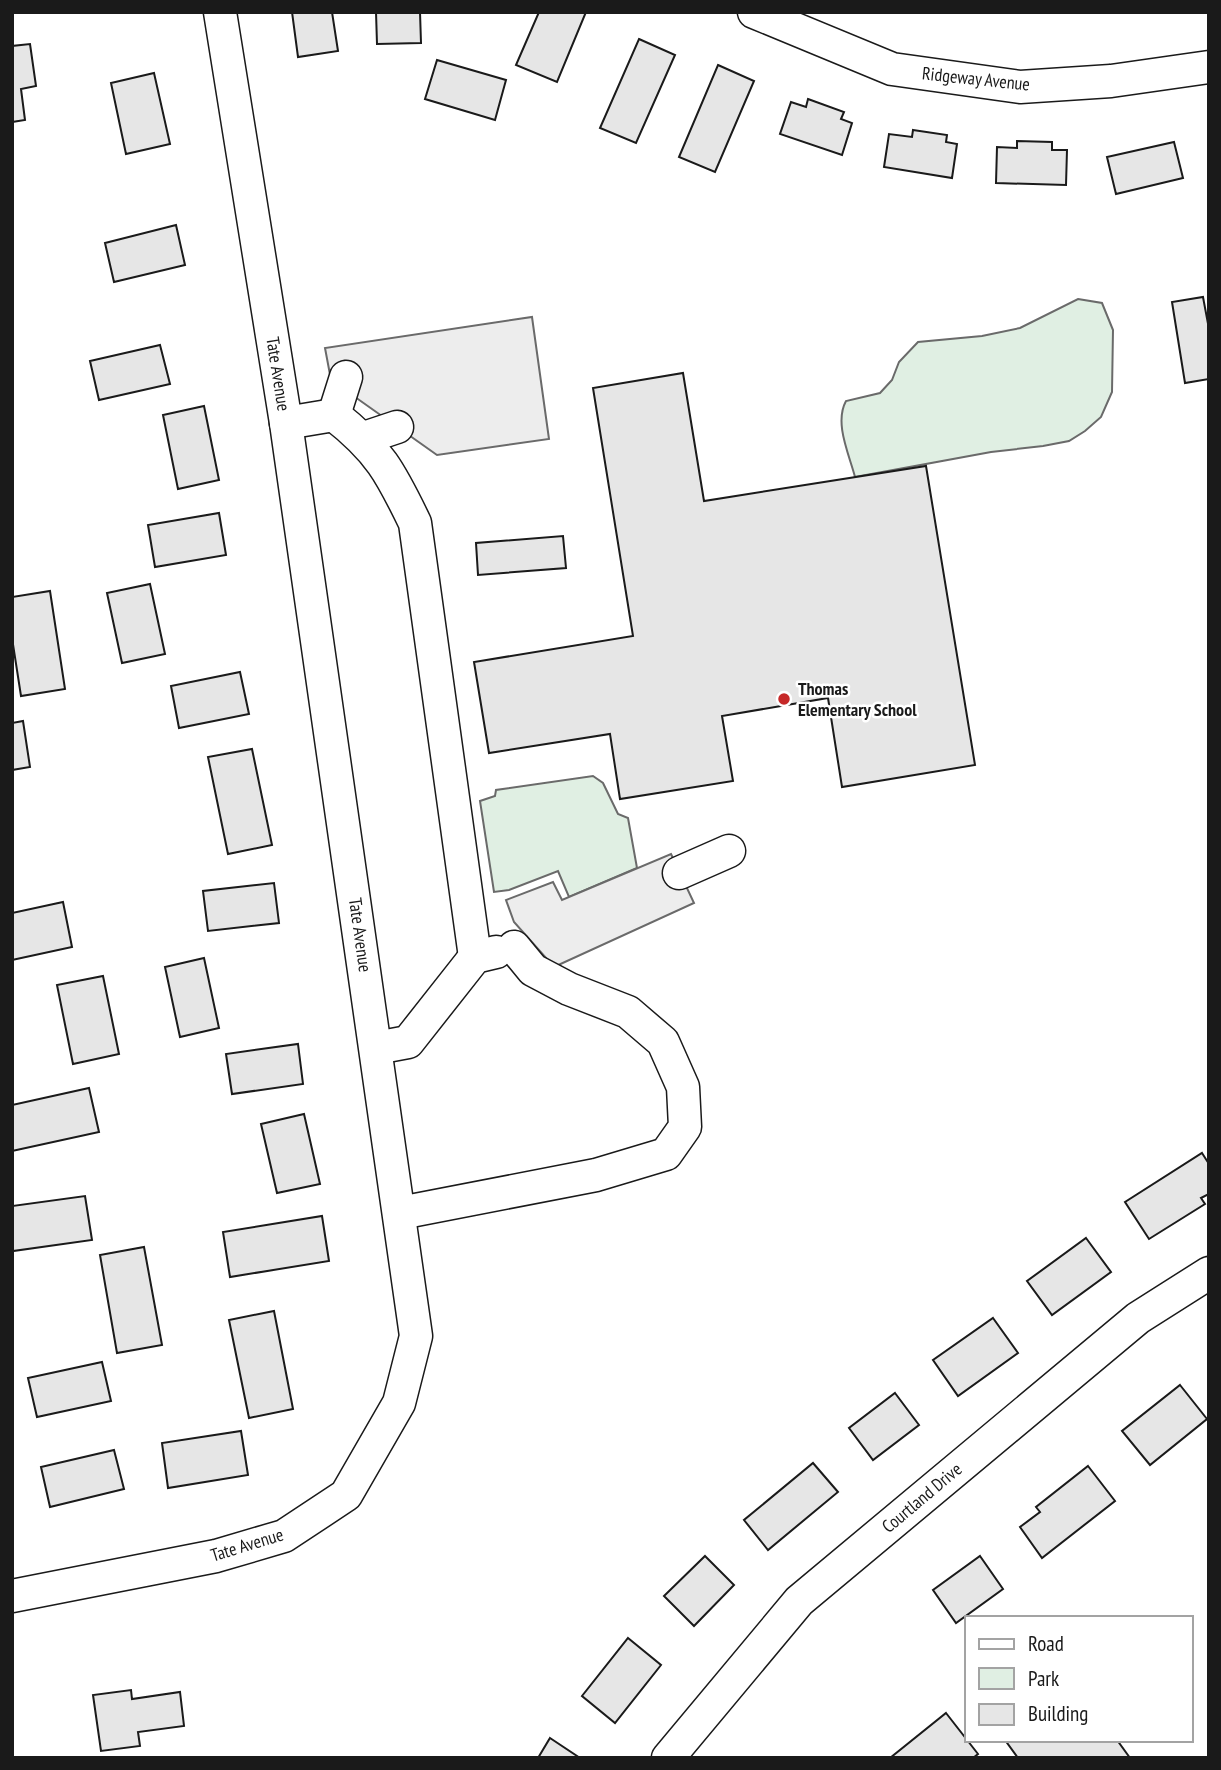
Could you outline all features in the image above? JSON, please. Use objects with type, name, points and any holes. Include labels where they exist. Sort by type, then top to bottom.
[{"type":"street","name":"Tate Avenue","points":[[12,1595],[216,1556],[284,1536],[346,1495],[399,1403],[416,1336],[286,423],[220,12]]},
{"type":"street","name":"Ridgeway Avenue","points":[[754,12],[892,69],[1020,87],[1111,81],[1209,67]]},
{"type":"street","points":[[334,415],[346,377]]},
{"type":"street","points":[[286,423],[334,415],[363,438],[390,471],[415,523],[475,957]]},
{"type":"street","points":[[363,438],[397,427]]},
{"type":"street","points":[[679,873],[729,851]]},
{"type":"street","points":[[376,1048],[408,1042],[475,957],[522,944],[533,970],[569,989],[628,1012],[663,1042],[683,1087],[685,1127],[666,1154],[596,1175],[400,1213]]},
{"type":"street","name":"Courtland Drive","points":[[668,1758],[799,1601],[1138,1318],[1209,1273]]},
{"type":"green space","points":[[1078,299],[1102,303],[1113,330],[1112,392],[1101,417],[1085,431],[1069,441],[855,477],[842,429],[846,401],[880,393],[892,380],[899,362],[918,342],[982,336],[1020,328]]},
{"type":"green space","points":[[593,776],[603,783],[618,814],[628,818],[637,868],[569,897],[558,871],[509,890],[494,892],[480,801],[495,796],[496,790]]},
{"type":"shaded area","points":[[532,317],[549,439],[437,455],[331,380],[325,348]]},
{"type":"shaded area","points":[[671,854],[694,903],[554,967],[514,922],[506,900],[553,882],[562,900]]},
{"type":"building","points":[[292,12],[332,12],[338,51],[298,57]]},
{"type":"building","points":[[376,12],[420,12],[421,43],[377,44]]},
{"type":"building","points":[[539,12],[586,12],[557,82],[516,65]]},
{"type":"building","points":[[639,39],[675,55],[636,143],[600,128]]},
{"type":"building","points":[[30,44],[36,86],[21,89],[25,120],[12,122],[12,46]]},
{"type":"building","points":[[437,60],[506,80],[495,120],[425,99]]},
{"type":"building","points":[[718,65],[754,81],[715,172],[679,157]]},
{"type":"building","points":[[154,73],[170,144],[126,154],[111,83]]},
{"type":"building","points":[[808,99],[844,112],[841,119],[852,123],[842,155],[780,134],[791,102],[806,107]]},
{"type":"building","points":[[913,130],[947,135],[946,142],[957,144],[952,178],[884,167],[889,134],[912,137]]},
{"type":"building","points":[[1017,141],[1052,142],[1052,150],[1067,150],[1066,185],[996,183],[997,147],[1017,148]]},
{"type":"building","points":[[1174,142],[1183,178],[1116,194],[1107,157]]},
{"type":"building","points":[[176,225],[185,265],[114,282],[105,243]]},
{"type":"building","points":[[1203,297],[1209,329],[1209,379],[1185,383],[1172,302]]},
{"type":"building","points":[[160,345],[170,384],[99,400],[90,361]]},
{"type":"building","points":[[683,373],[704,501],[926,466],[975,765],[842,787],[828,698],[722,716],[733,781],[620,799],[610,734],[489,753],[474,662],[633,636],[593,388]]},
{"type":"building","points":[[204,406],[219,480],[178,489],[163,415]]},
{"type":"building","points":[[219,513],[226,555],[155,567],[148,525]]},
{"type":"building","points":[[563,536],[566,568],[478,575],[476,543]]},
{"type":"building","points":[[150,584],[165,654],[122,663],[107,593]]},
{"type":"building","points":[[50,591],[65,689],[21,696],[12,638],[12,597]]},
{"type":"building","points":[[240,672],[249,714],[179,728],[171,686]]},
{"type":"building","points":[[23,721],[30,767],[12,770],[12,723]]},
{"type":"building","points":[[252,749],[272,845],[228,854],[208,757]]},
{"type":"building","points":[[274,883],[279,923],[208,931],[203,891]]},
{"type":"building","points":[[63,902],[72,947],[12,960],[12,913]]},
{"type":"building","points":[[204,958],[219,1028],[180,1037],[165,967]]},
{"type":"building","points":[[103,976],[119,1054],[73,1064],[57,985]]},
{"type":"building","points":[[298,1044],[303,1084],[232,1094],[226,1054]]},
{"type":"building","points":[[89,1088],[99,1132],[12,1151],[12,1105]]},
{"type":"building","points":[[304,1114],[320,1184],[277,1193],[261,1124]]},
{"type":"building","points":[[1202,1153],[1209,1164],[1209,1194],[1201,1198],[1205,1204],[1149,1239],[1125,1202]]},
{"type":"building","points":[[85,1196],[92,1240],[13,1251],[12,1206]]},
{"type":"building","points":[[322,1216],[329,1261],[230,1277],[223,1232]]},
{"type":"building","points":[[1086,1238],[1111,1272],[1052,1315],[1027,1281]]},
{"type":"building","points":[[144,1247],[162,1345],[117,1353],[100,1255]]},
{"type":"building","points":[[274,1311],[293,1409],[249,1418],[229,1320]]},
{"type":"building","points":[[993,1318],[1018,1353],[958,1396],[933,1360]]},
{"type":"building","points":[[102,1362],[111,1401],[37,1417],[28,1378]]},
{"type":"building","points":[[1180,1385],[1207,1419],[1150,1465],[1122,1431]]},
{"type":"building","points":[[895,1393],[919,1425],[873,1460],[849,1428]]},
{"type":"building","points":[[241,1431],[248,1475],[168,1488],[162,1443]]},
{"type":"building","points":[[114,1450],[124,1489],[50,1507],[41,1467]]},
{"type":"building","points":[[813,1463],[838,1492],[768,1550],[744,1520]]},
{"type":"building","points":[[1088,1466],[1115,1501],[1042,1558],[1020,1527],[1040,1512],[1036,1507]]},
{"type":"building","points":[[705,1556],[734,1585],[694,1626],[664,1596]]},
{"type":"building","points":[[980,1556],[1003,1589],[956,1623],[933,1590]]},
{"type":"building","points":[[628,1638],[661,1665],[615,1723],[582,1696]]},
{"type":"building","points":[[131,1690],[132,1699],[180,1692],[184,1726],[138,1732],[140,1746],[101,1751],[93,1695]]},
{"type":"building","points":[[946,1713],[965,1737],[965,1742],[969,1742],[978,1754],[973,1758],[890,1758]]},
{"type":"building","points":[[550,1738],[580,1758],[538,1758]]},
{"type":"building","points":[[1006,1742],[1118,1742],[1130,1758],[1018,1758]]},
{"type":"place","name":"Thomas Elementary School","points":[[784,699]]}]
